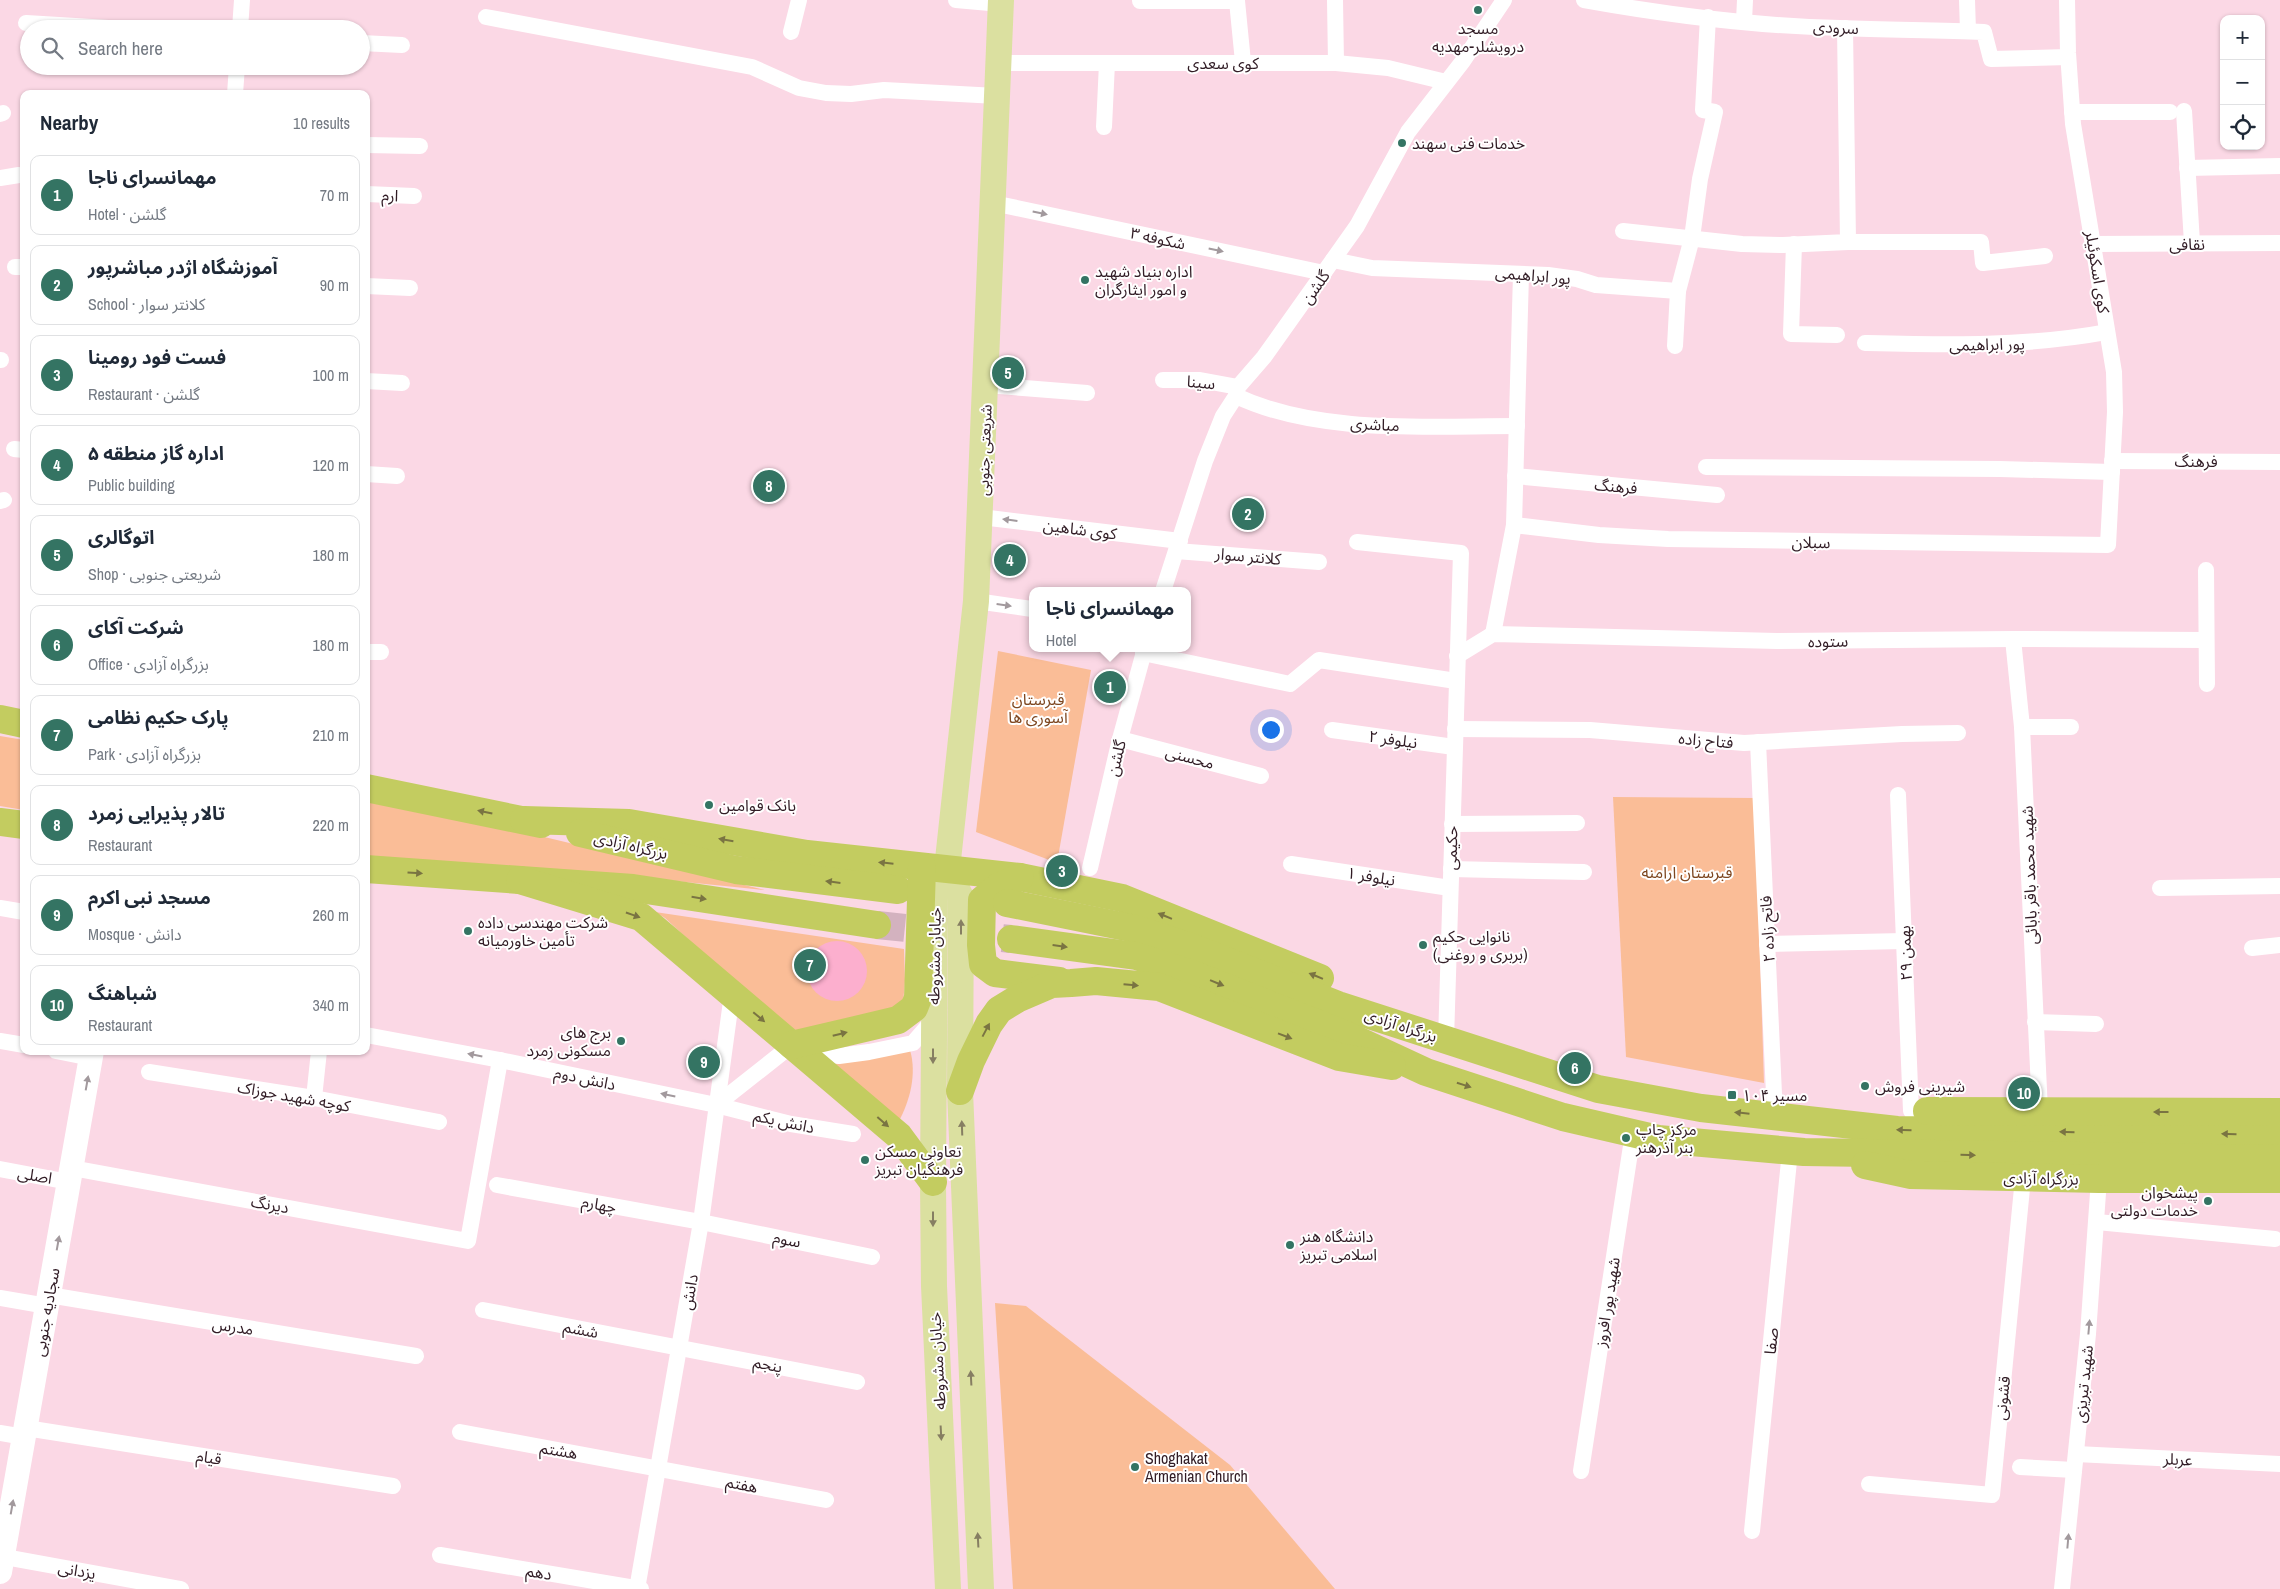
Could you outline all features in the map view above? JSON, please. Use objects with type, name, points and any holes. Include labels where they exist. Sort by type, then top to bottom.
[{"type":"highway","points":[[0,719],[20,723]]},
{"type":"highway","name":"بزرگراه آزادی","points":[[370,789],[524,820],[736,870],[925,880],[1020,877],[1122,898],[1343,987],[1403,1026]]},
{"type":"highway","points":[[0,822],[20,824]]},
{"type":"highway","points":[[370,869],[633,888],[877,925]]},
{"type":"highway","points":[[1020,877],[998,886],[983,900],[971,956],[995,973],[1071,983]]},
{"type":"highway","points":[[520,880],[641,917],[899,1136],[933,1182]]},
{"type":"highway","points":[[792,1045],[898,1020],[914,1008],[918,998],[926,952],[925,880]]},
{"type":"highway","name":"بزرگراه آزادی","points":[[983,900],[1136,929],[1194,948],[1338,1005],[1598,1089],[1701,1108],[1897,1130],[2279,1136]]},
{"type":"highway","name":"بزرگراه آزادی","points":[[1011,939],[1145,958],[1195,975],[1344,1034],[1426,1072],[1563,1117],[1658,1139],[1797,1151],[2279,1136]]},
{"type":"highway","points":[[960,1091],[970,1061],[989,1024],[999,1010],[1017,999],[1052,984],[1071,983],[1096,982],[1159,987],[1339,1058],[1426,1072]]},
{"type":"highway","name":"بزرگراه آزادی","points":[[1803,1119],[1911,1112],[2040,1111],[2279,1136]]},
{"type":"highway","name":"بزرگراه آزادی","points":[[1797,1151],[1911,1175],[2099,1179],[2280,1179]]},
{"type":"main road","name":"شریعتی جنوبی","points":[[925,880],[976,601],[1001,2]]},
{"type":"main road","name":"خیابان مشروطه","points":[[925,880],[983,900]]},
{"type":"main road","name":"خیابان مشروطه","points":[[926,952],[933,1020],[934,1286],[948,1589]]},
{"type":"main road","name":"خیابان مشروطه","points":[[971,956],[960,1091],[980,1589]]},
{"type":"street","points":[[241,20],[242,0]]},
{"type":"street","points":[[791,32],[799,0]]},
{"type":"street","points":[[956,0],[1001,2]]},
{"type":"street","points":[[1336,0],[1336,63]]},
{"type":"street","name":"گلشن","points":[[1164,587],[1205,461],[1223,416],[1237,392],[1357,226],[1408,132],[1504,0]]},
{"type":"street","name":"سرودی","points":[[1584,0],[1630,8],[1744,21],[1845,28],[1984,32],[1991,59],[2068,57]]},
{"type":"street","points":[[1744,21],[1745,0]]},
{"type":"street","points":[[1967,0],[1968,31]]},
{"type":"street","name":"کوی اسکوئیلر","points":[[2067,0],[2068,57],[2072,112],[2114,372],[2115,412],[2108,545]]},
{"type":"street","points":[[1140,1],[1237,1],[1243,62]]},
{"type":"street","points":[[486,17],[752,67],[799,88],[826,93],[852,94],[884,90],[997,96]]},
{"type":"street","points":[[1675,346],[1678,291],[1692,238],[1700,180],[1715,112],[1703,110],[1708,17]]},
{"type":"street","points":[[1845,28],[1848,242]]},
{"type":"street","points":[[370,43],[402,45]]},
{"type":"street","name":"کوی سعدی","points":[[998,63],[1336,63],[1388,68],[1446,82]]},
{"type":"street","points":[[1104,127],[1107,63]]},
{"type":"street","points":[[235,90],[236,75]]},
{"type":"street","points":[[2072,112],[2177,112],[2187,168],[2192,243]]},
{"type":"street","points":[[370,145],[420,146]]},
{"type":"street","points":[[2187,168],[2280,166]]},
{"type":"street","points":[[0,178],[19,175]]},
{"type":"street","name":"ارم","points":[[370,194],[414,196]]},
{"type":"street","name":"شکوفه ۳","points":[[993,203],[1329,267]]},
{"type":"street","points":[[1623,231],[1742,244],[1981,242],[1983,263],[2046,256]]},
{"type":"street","name":"نقافی","points":[[2093,244],[2280,243]]},
{"type":"street","points":[[1794,244],[1791,334],[1837,335]]},
{"type":"street","name":"پور ابراهیمی","points":[[1329,267],[1521,274],[1577,279],[1596,285],[1678,291]]},
{"type":"street","points":[[1457,656],[1493,634],[1514,525],[1521,274]]},
{"type":"street","points":[[370,286],[410,288]]},
{"type":"street","name":"پور ابراهیمی","points":[[1865,343],[2007,345],[2068,339],[2107,332]]},
{"type":"street","name":"سینا","points":[[1163,380],[1200,380],[1237,392]]},
{"type":"street","points":[[370,381],[402,383]]},
{"type":"street","points":[[986,385],[1087,393]]},
{"type":"street","name":"مباشری","points":[[1237,392],[1255,405],[1280,412],[1349,423],[1388,426],[1517,426]]},
{"type":"street","name":"فرهنگ","points":[[1706,467],[2000,469],[2280,462]]},
{"type":"street","points":[[370,474],[396,476]]},
{"type":"street","name":"فرهنگ","points":[[1515,476],[1717,495]]},
{"type":"street","name":"کوی شاهین","points":[[981,517],[1178,546]]},
{"type":"street","name":"سبلان","points":[[1514,525],[1599,535],[1678,539],[2108,545]]},
{"type":"street","name":"حکیمی","points":[[1357,542],[1460,553],[1446,1040]]},
{"type":"street","name":"کلانتر سوار","points":[[1178,546],[1319,562]]},
{"type":"street","points":[[2206,570],[2207,684]]},
{"type":"street","points":[[976,601],[1029,609]]},
{"type":"street","name":"ستوده","points":[[1493,634],[1777,641],[2206,640]]},
{"type":"street","name":"شهید محمد باقر بابائی","points":[[2013,639],[2022,727],[2040,1111]]},
{"type":"street","name":"گلشن","points":[[1090,868],[1120,739],[1144,652]]},
{"type":"street","points":[[1148,652],[1290,684],[1319,660],[1456,681]]},
{"type":"street","points":[[2022,727],[2071,727]]},
{"type":"street","name":"فتاح زاده","points":[[1455,729],[1590,730],[1744,743],[1958,733]]},
{"type":"street","name":"نیلوفر ۲","points":[[1332,730],[1454,747]]},
{"type":"street","name":"محسنی","points":[[1120,739],[1260,776]]},
{"type":"street","name":"فاتح زاده ۲","points":[[1758,742],[1775,1116]]},
{"type":"street","name":"۲۹ بهمن","points":[[1898,795],[1911,1112]]},
{"type":"street","points":[[1452,824],[1577,823]]},
{"type":"street","name":"نیلوفر ۱","points":[[1291,864],[1450,888]]},
{"type":"street","points":[[1451,869],[1584,872]]},
{"type":"street","points":[[2160,888],[2280,886]]},
{"type":"street","points":[[0,908],[20,911]]},
{"type":"street","points":[[1768,944],[1904,941]]},
{"type":"street","points":[[2252,948],[2280,945]]},
{"type":"street","name":"دانش","points":[[638,1589],[702,1222],[732,994]]},
{"type":"street","points":[[716,1105],[792,1045],[825,1055],[839,1056],[869,1052],[913,1043],[933,1020]]},
{"type":"street","points":[[2035,1022],[2096,1024]]},
{"type":"street","name":"دانش دوم","points":[[370,1036],[500,1060],[716,1105]]},
{"type":"street","points":[[0,1041],[20,1044]]},
{"type":"street","name":"سجادیه جنوبی","points":[[1,1562],[92,1055]]},
{"type":"street","points":[[314,1098],[319,1055]]},
{"type":"street","name":"دیرنگ","points":[[70,1175],[468,1241],[500,1060]]},
{"type":"street","name":"کوچه شهید جوزاک","points":[[149,1072],[314,1098],[439,1122]]},
{"type":"street","name":"دانش یکم","points":[[716,1105],[791,1124],[853,1134]]},
{"type":"street","name":"شهید پور افروز","points":[[1581,1471],[1633,1133]]},
{"type":"street","name":"صفا","points":[[1752,1531],[1797,1151]]},
{"type":"street","name":"اصلی","points":[[0,1169],[70,1175]]},
{"type":"street","name":"قشونی","points":[[1869,1484],[1992,1495],[2023,1178]]},
{"type":"street","name":"شهید تبریزی","points":[[2062,1589],[2097,1222],[2099,1179]]},
{"type":"street","name":"چهارم","points":[[497,1186],[702,1222]]},
{"type":"street","name":"سوم","points":[[702,1222],[872,1256]]},
{"type":"street","points":[[2097,1222],[2275,1239]]},
{"type":"street","name":"مدرس","points":[[0,1298],[48,1301],[416,1356]]},
{"type":"street","name":"ششم","points":[[483,1310],[680,1347]]},
{"type":"street","name":"پنجم","points":[[680,1347],[857,1382]]},
{"type":"street","name":"قیام","points":[[0,1433],[25,1432],[393,1486]]},
{"type":"street","name":"هشتم","points":[[460,1432],[658,1468]]},
{"type":"street","name":"عربلر","points":[[2020,1467],[2075,1462],[2280,1464]]},
{"type":"street","name":"هفتم","points":[[658,1468],[826,1500]]},
{"type":"street","name":"دهم","points":[[440,1555],[638,1589]]},
{"type":"street","name":"یزدانی","points":[[1,1562],[181,1589]]},
{"type":"green space","name":"قبرستان آسوری ها","points":[[998,651],[1091,670],[1057,863],[976,832]]},
{"type":"green space","points":[[0,736],[20,739],[20,809],[0,806]]},
{"type":"green space","name":"قبرستان ارامنه","points":[[1613,797],[1755,798],[1764,1083],[1626,1057]]},
{"type":"green space","points":[[370,803],[490,824],[765,890],[626,876],[370,857]]},
{"type":"green space","points":[[655,912],[904,949],[905,981],[902,1015],[803,1033],[779,1023],[665,918]]},
{"type":"green space","points":[[910,1050],[913,1068],[911,1087],[899,1121],[826,1061]]},
{"type":"green space","points":[[995,1303],[1026,1306],[1230,1465],[1335,1589],[1013,1589]]},
{"type":"shaded area","points":[[837,941],[853,946],[858,950],[862,955],[867,971],[862,987],[858,992],[853,996],[837,1001],[821,996],[816,992],[812,987],[807,971],[812,955],[816,950],[821,946]]},
{"type":"tunnel","points":[[877,925],[1011,939]]},
{"type":"place","name":"مسجد درویشلر-مهدیه","points":[[1478,10]]},
{"type":"place","name":"خدمات فنی سهند","points":[[1402,143]]},
{"type":"place","name":"اداره بنیاد شهید و امور ایثارگران","points":[[1085,280]]},
{"type":"place","name":"اتوگالری","points":[[1008,373]]},
{"type":"place","name":"تالار پذیرایی زمرد","points":[[769,486]]},
{"type":"place","name":"آموزشگاه اژدر مباشرپور","points":[[1248,514]]},
{"type":"place","name":"اداره گاز منطقه ۵","points":[[1010,560]]},
{"type":"place","name":"مهمانسرای ناجا","points":[[1110,687]]},
{"type":"place","name":"بانک قوامین","points":[[709,805]]},
{"type":"place","name":"فست فود رومینا","points":[[1062,871]]},
{"type":"place","name":"شرکت مهندسى داده تأمین خاورمیانه","points":[[468,931]]},
{"type":"place","name":"نانوایی حکیم (بربری و روغنی)","points":[[1423,945]]},
{"type":"place","name":"پارک حکیم نظامی","points":[[810,965]]},
{"type":"place","name":"برج های مسکونی زمرد","points":[[621,1041]]},
{"type":"place","name":"مسجد نبی اکرم","points":[[704,1062]]},
{"type":"place","name":"شرکت آکای","points":[[1575,1068]]},
{"type":"place","name":"شیرینی فروش","points":[[1865,1086]]},
{"type":"place","name":"شباهنگ","points":[[2024,1093]]},
{"type":"place","name":"مسیر ۱۰۴","points":[[1732,1095]]},
{"type":"place","name":"مرکز چاپ بنر آذرهنر","points":[[1626,1138]]},
{"type":"place","name":"تعاونی مسکن فرهنگیان تبریز","points":[[865,1160]]},
{"type":"place","name":"پیشخوان خدمات دولتی","points":[[2208,1201]]},
{"type":"place","name":"دانشگاه هنر اسلامی تبریز","points":[[1290,1245]]},
{"type":"place","name":"Shoghakat Armenian Church","points":[[1135,1467]]}]
